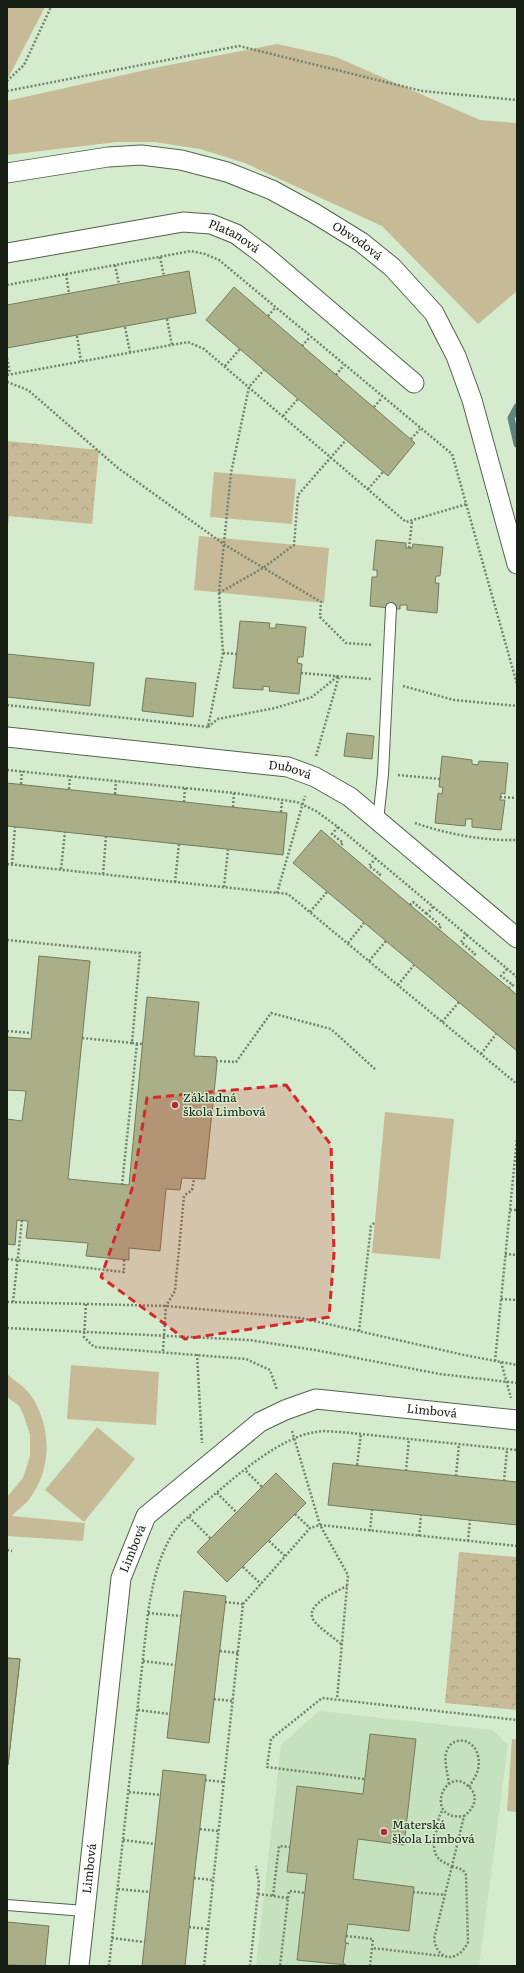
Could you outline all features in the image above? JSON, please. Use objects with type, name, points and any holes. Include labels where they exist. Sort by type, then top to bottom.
[{"type":"street","name":"Obvodová","points":[[7,173],[114,157],[141,155],[181,160],[227,172],[272,190],[314,213],[361,242],[392,267],[434,313],[456,356],[472,400],[517,564]]},
{"type":"street","name":"Platanová","points":[[7,253],[176,223],[211,224],[236,234],[264,255],[414,384]]},
{"type":"street","name":"Dubová","points":[[7,737],[288,767],[315,776],[378,816],[517,938]]},
{"type":"street","name":"Limbová","points":[[79,1966],[121,1578],[146,1516],[260,1422],[285,1410],[316,1399],[517,1420]]},
{"type":"lane","points":[[378,816],[383,774],[391,608]]},
{"type":"lane","points":[[7,1905],[85,1911]]},
{"type":"path","points":[[7,81],[24,65],[51,7]]},
{"type":"path","points":[[7,91],[239,46],[422,91],[517,100]]},
{"type":"path","points":[[7,285],[191,251],[205,254],[219,260],[382,398],[452,454],[517,684]]},
{"type":"path","points":[[160,257],[164,276]]},
{"type":"path","points":[[115,265],[118,284]]},
{"type":"path","points":[[66,274],[69,293]]},
{"type":"path","points":[[268,316],[276,308]]},
{"type":"path","points":[[167,319],[172,344]]},
{"type":"path","points":[[126,327],[130,352]]},
{"type":"path","points":[[77,336],[82,361]]},
{"type":"path","points":[[302,346],[310,337]]},
{"type":"path","points":[[7,358],[9,375],[188,342],[204,349],[225,366],[406,522],[467,504]]},
{"type":"path","points":[[225,366],[240,349]]},
{"type":"path","points":[[336,375],[344,365]]},
{"type":"path","points":[[208,727],[223,653],[219,593],[231,473],[249,387],[264,370]]},
{"type":"path","points":[[7,382],[28,390],[118,468],[225,545],[321,602],[320,617],[346,643],[389,646]]},
{"type":"path","points":[[374,407],[382,398]]},
{"type":"path","points":[[283,416],[298,399]]},
{"type":"path","points":[[411,439],[420,429]]},
{"type":"path","points":[[219,593],[263,568],[294,545],[298,495],[346,440]]},
{"type":"path","points":[[368,489],[383,472]]},
{"type":"path","points":[[409,548],[412,520]]},
{"type":"path","points":[[223,653],[236,654]]},
{"type":"path","points":[[301,673],[387,681],[454,700],[517,706]]},
{"type":"path","points":[[7,705],[208,727],[218,719],[275,708],[312,697],[339,676]]},
{"type":"path","points":[[7,770],[234,793],[296,802],[316,811],[338,827],[517,977]]},
{"type":"path","points":[[21,784],[22,771]]},
{"type":"path","points":[[383,774],[440,779]]},
{"type":"path","points":[[69,789],[70,776]]},
{"type":"path","points":[[115,794],[116,781]]},
{"type":"path","points":[[184,802],[185,788]]},
{"type":"path","points":[[232,807],[234,793]]},
{"type":"path","points":[[500,797],[517,798]]},
{"type":"path","points":[[281,812],[282,800]]},
{"type":"path","points":[[378,816],[429,828],[496,840],[517,840]]},
{"type":"path","points":[[12,864],[15,827]]},
{"type":"path","points":[[338,827],[332,834],[343,843],[340,846]]},
{"type":"path","points":[[61,869],[65,832]]},
{"type":"path","points":[[103,874],[106,837]]},
{"type":"path","points":[[175,882],[179,844]]},
{"type":"path","points":[[224,887],[228,850]]},
{"type":"path","points":[[376,858],[369,866],[380,874],[378,878]]},
{"type":"path","points":[[7,864],[288,894],[517,1084]]},
{"type":"path","points":[[310,912],[327,892]]},
{"type":"path","points":[[410,905],[413,902],[442,926],[439,929]]},
{"type":"path","points":[[427,914],[433,907]]},
{"type":"path","points":[[348,943],[364,923]]},
{"type":"path","points":[[467,934],[461,942],[475,954],[472,957]]},
{"type":"path","points":[[7,940],[140,953],[132,1043]]},
{"type":"path","points":[[369,961],[386,941]]},
{"type":"path","points":[[398,985],[414,965]]},
{"type":"path","points":[[507,969],[501,976],[512,985],[510,988]]},
{"type":"path","points":[[442,1022],[459,1002]]},
{"type":"path","points":[[216,1061],[236,1062],[271,1013],[331,1029],[376,1070]]},
{"type":"path","points":[[7,1031],[31,1033]]},
{"type":"path","points":[[480,1054],[496,1034]]},
{"type":"path","points":[[82,1038],[143,1044]]},
{"type":"path","points":[[122,1185],[137,1043]]},
{"type":"path","points":[[495,1361],[517,1138]]},
{"type":"path","points":[[163,1352],[166,1306],[175,1291],[184,1196],[192,1190],[194,1179]]},
{"type":"path","points":[[510,1210],[517,1210]]},
{"type":"path","points":[[13,1302],[22,1220]]},
{"type":"path","points":[[359,1331],[371,1226],[374,1222]]},
{"type":"path","points":[[505,1254],[517,1255]]},
{"type":"path","points":[[7,1259],[124,1272],[124,1260]]},
{"type":"path","points":[[501,1298],[517,1300]]},
{"type":"path","points":[[7,1302],[166,1306],[301,1318],[517,1365]]},
{"type":"path","points":[[86,1304],[84,1337],[94,1347],[246,1358],[270,1370],[285,1410],[320,1525],[348,1575],[337,1699]]},
{"type":"path","points":[[7,1328],[249,1340],[315,1350],[440,1374],[517,1383]]},
{"type":"path","points":[[197,1354],[203,1469]]},
{"type":"path","points":[[501,1362],[517,1420]]},
{"type":"path","points":[[109,1966],[148,1612],[159,1563],[172,1534],[217,1493],[271,1450],[294,1438],[316,1432],[361,1434],[517,1450]]},
{"type":"path","points":[[357,1466],[361,1434]]},
{"type":"path","points":[[406,1471],[409,1439]]},
{"type":"path","points":[[456,1476],[458,1444]]},
{"type":"path","points":[[504,1481],[507,1449]]},
{"type":"path","points":[[246,1470],[262,1487]]},
{"type":"path","points":[[217,1493],[237,1513]]},
{"type":"path","points":[[370,1531],[372,1510]]},
{"type":"path","points":[[295,1514],[310,1528]]},
{"type":"path","points":[[419,1536],[421,1515]]},
{"type":"path","points":[[189,1517],[211,1539]]},
{"type":"path","points":[[468,1541],[470,1520]]},
{"type":"path","points":[[204,1966],[232,1701],[244,1604],[310,1528],[320,1525],[517,1546]]},
{"type":"path","points":[[269,1541],[285,1556]]},
{"type":"path","points":[[7,1550],[12,1551]]},
{"type":"path","points":[[243,1567],[261,1584]]},
{"type":"path","points":[[342,1644],[315,1623],[312,1618],[312,1609],[316,1604],[347,1586]]},
{"type":"path","points":[[225,1602],[244,1604]]},
{"type":"path","points":[[148,1612],[181,1616]]},
{"type":"path","points":[[220,1651],[238,1653]]},
{"type":"path","points":[[143,1661],[176,1665]]},
{"type":"path","points":[[364,1779],[267,1768],[271,1739],[322,1698],[517,1720]]},
{"type":"path","points":[[214,1699],[232,1701]]},
{"type":"path","points":[[138,1710],[170,1714]]},
{"type":"path","points":[[449,1784],[445,1757],[446,1751],[454,1743],[462,1741],[468,1742],[474,1746],[479,1756],[477,1772],[469,1787]]},
{"type":"path","points":[[205,1780],[224,1782]]},
{"type":"path","points":[[459,1782],[469,1787],[475,1797],[474,1804],[470,1811],[464,1816],[456,1817],[449,1815],[443,1809],[440,1802],[441,1794],[444,1788],[449,1784],[459,1782]]},
{"type":"path","points":[[129,1792],[161,1795]]},
{"type":"path","points":[[372,1948],[445,1957],[460,1954],[465,1950],[468,1942],[466,1875],[463,1870],[438,1860],[435,1855],[434,1844],[439,1817],[443,1809]]},
{"type":"path","points":[[445,1957],[439,1953],[435,1946],[434,1939],[464,1816]]},
{"type":"path","points":[[200,1829],[218,1831]]},
{"type":"path","points":[[123,1840],[155,1844]]},
{"type":"path","points":[[404,1842],[434,1844]]},
{"type":"path","points":[[273,1896],[279,1846],[290,1847]]},
{"type":"path","points":[[250,1966],[259,1883],[256,1866]]},
{"type":"path","points":[[194,1878],[213,1880]]},
{"type":"path","points":[[118,1889],[150,1892]]},
{"type":"path","points":[[280,1966],[289,1891],[305,1893]]},
{"type":"path","points":[[413,1892],[445,1895]]},
{"type":"path","points":[[258,1894],[288,1898]]},
{"type":"path","points":[[189,1927],[207,1929]]},
{"type":"path","points":[[346,1936],[373,1939],[370,1966]]},
{"type":"path","points":[[112,1938],[144,1942]]},
{"type":"highlighted area","points":[[286,1085],[331,1145],[334,1253],[329,1317],[185,1339],[101,1277],[132,1189],[147,1098]]},
{"type":"shaded area","name":"Materská škola Limbová","points":[[319,1711],[493,1730],[508,1745],[479,1966],[256,1966],[281,1745]]},
{"type":"green space","points":[[7,7],[45,7],[7,80]]},
{"type":"green space","points":[[277,44],[336,57],[480,120],[517,123],[517,291],[478,324],[382,226],[245,163],[200,149],[155,142],[117,142],[7,155],[7,101],[159,67]]},
{"type":"green space","points":[[7,441],[99,450],[92,524],[9,516],[7,534]]},
{"type":"green space","points":[[214,472],[296,479],[292,524],[210,517]]},
{"type":"green space","points":[[199,536],[329,548],[324,603],[194,590]]},
{"type":"green space","points":[[385,1112],[454,1119],[440,1259],[372,1253]]},
{"type":"green space","points":[[71,1365],[159,1372],[156,1425],[67,1419]]},
{"type":"green space","points":[[7,1374],[24,1388],[32,1397],[39,1409],[46,1436],[45,1463],[42,1476],[28,1501],[12,1516],[85,1523],[83,1541],[7,1536],[7,1497],[23,1478],[30,1456],[30,1435],[19,1406],[7,1397]]},
{"type":"green space","points":[[97,1427],[135,1459],[84,1522],[45,1490]]},
{"type":"green space","points":[[459,1552],[517,1557],[517,1710],[445,1703]]},
{"type":"green space","points":[[512,1739],[517,1739],[517,1812],[507,1811]]},
{"type":"building","points":[[189,271],[196,313],[7,348],[7,305]]},
{"type":"building","points":[[234,287],[415,443],[388,476],[206,320]]},
{"type":"building","points":[[376,540],[406,543],[406,548],[412,548],[413,544],[443,547],[440,576],[436,576],[435,583],[439,583],[437,613],[407,610],[407,605],[400,605],[400,609],[370,606],[372,577],[377,577],[377,570],[373,570]]},
{"type":"building","points":[[240,621],[270,623],[269,628],[276,628],[276,624],[306,627],[303,657],[298,657],[297,663],[302,664],[299,694],[269,691],[270,687],[263,686],[263,690],[233,688]]},
{"type":"building","points":[[7,654],[94,663],[90,706],[7,697]]},
{"type":"building","points":[[146,678],[196,683],[193,717],[142,711]]},
{"type":"building","points":[[347,733],[374,736],[372,759],[344,756]]},
{"type":"building","points":[[442,756],[472,760],[472,764],[478,765],[479,761],[508,763],[505,794],[501,793],[500,800],[505,800],[501,830],[472,827],[472,819],[466,819],[465,826],[435,823],[438,793],[442,794],[443,787],[439,787]]},
{"type":"building","points":[[7,783],[287,813],[283,855],[7,826]]},
{"type":"building","points":[[321,830],[517,995],[517,1051],[293,863]]},
{"type":"building","name":"Základná škola Limbová","points":[[39,956],[90,961],[68,1179],[129,1185],[147,997],[199,1002],[194,1056],[216,1057],[217,1064],[205,1179],[182,1178],[180,1190],[166,1189],[160,1251],[129,1248],[129,1260],[86,1256],[88,1243],[26,1238],[28,1221],[17,1220],[15,1245],[7,1244],[7,1119],[22,1121],[26,1091],[7,1090],[7,1037],[31,1039]]},
{"type":"building","points":[[333,1463],[517,1482],[517,1525],[328,1505]]},
{"type":"building","points":[[276,1473],[306,1503],[227,1582],[197,1552]]},
{"type":"building","points":[[184,1591],[226,1596],[209,1743],[167,1738]]},
{"type":"building","points":[[7,1658],[20,1659],[8,1765],[7,1765]]},
{"type":"building","points":[[7,1658],[20,1659],[8,1765],[7,1765]]},
{"type":"building","points":[[370,1734],[416,1739],[404,1845],[358,1839],[353,1879],[414,1887],[409,1931],[348,1924],[345,1942],[349,1944],[346,1943],[343,1963],[346,1965],[297,1960],[307,1874],[287,1872],[297,1786],[363,1794]]},
{"type":"building","points":[[163,1770],[206,1775],[185,1966],[142,1966]]},
{"type":"building","points":[[7,1922],[49,1926],[45,1966],[7,1965]]},
{"type":"waterway","points":[[517,407],[511,418],[517,444]]},
{"type":"place","name":"Základná škola Limbová","points":[[175,1105]]},
{"type":"place","name":"Materská škola Limbová","points":[[384,1832]]}]
